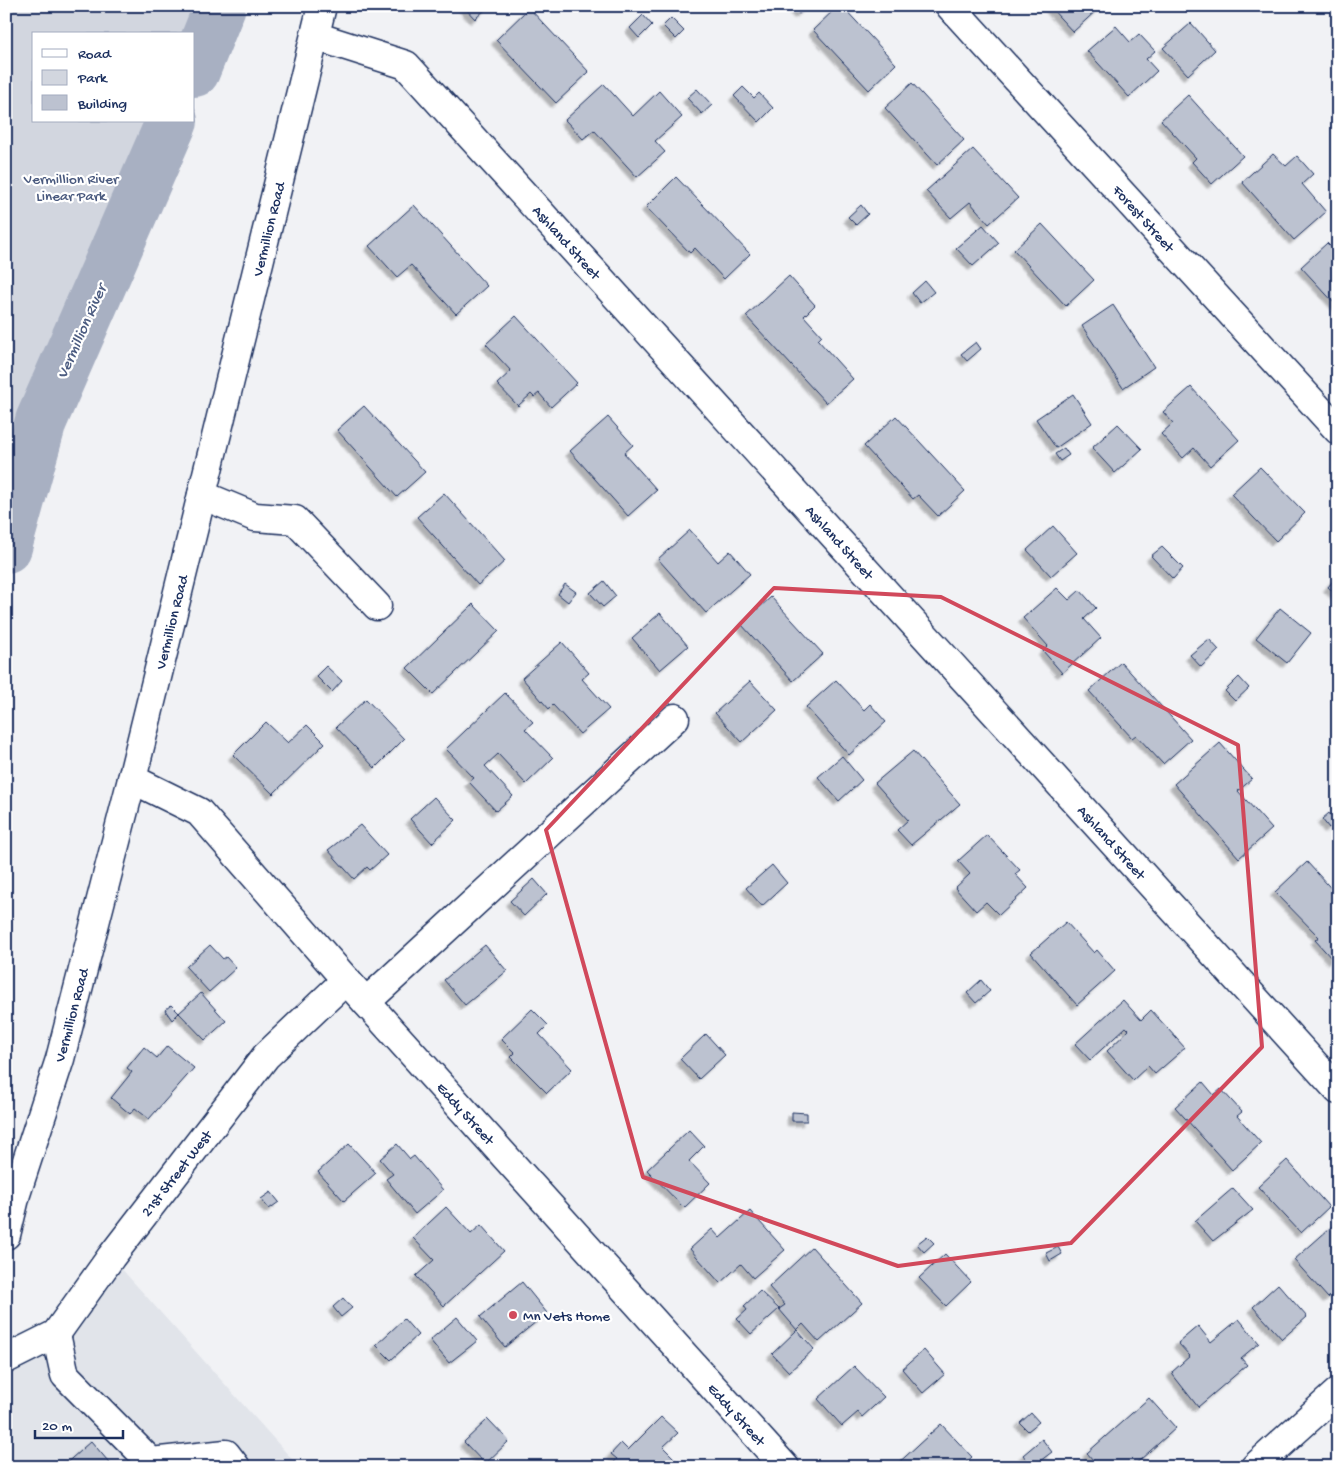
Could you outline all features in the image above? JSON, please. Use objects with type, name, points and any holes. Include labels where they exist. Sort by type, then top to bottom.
[{"type":"street","name":"Vermillion Road","points":[[6,1235],[16,1194],[60,1059],[132,779],[322,6]]},
{"type":"street","name":"Forest Street","points":[[950,6],[1338,430]]},
{"type":"street","name":"Ashland Street","points":[[315,36],[406,65],[1338,1090]]},
{"type":"street","points":[[202,495],[255,517],[295,520],[377,606]]},
{"type":"street","points":[[366,1002],[675,718]]},
{"type":"street","name":"Eddy Street","points":[[132,779],[199,812],[346,980],[785,1467]]},
{"type":"street","name":"21st Street West","points":[[6,1359],[56,1334],[112,1256],[266,1056],[346,980]]},
{"type":"street","points":[[56,1334],[65,1374],[151,1462],[226,1454],[236,1467]]},
{"type":"street","points":[[1255,1467],[1338,1392]]},
{"type":"highlighted area","points":[[774,588],[941,597],[1238,745],[1262,1047],[1071,1243],[898,1266],[643,1177],[546,830]]},
{"type":"shaded area","points":[[111,1257],[299,1467],[6,1467],[6,1359],[56,1334]]},
{"type":"green space","name":"Vermillion River Linear Park","points":[[6,6],[220,6],[195,68],[195,32],[32,32],[32,122],[172,122],[41,421],[6,547]]},
{"type":"building","points":[[463,6],[489,6],[475,19]]},
{"type":"building","points":[[792,6],[808,6],[799,14]]},
{"type":"building","points":[[838,6],[842,6],[896,64],[869,90],[813,30]]},
{"type":"building","points":[[1049,6],[1099,6],[1100,7],[1073,32]]},
{"type":"building","points":[[529,8],[589,72],[556,103],[496,40]]},
{"type":"building","points":[[643,15],[652,25],[639,38],[630,28]]},
{"type":"building","points":[[671,18],[684,31],[676,39],[663,26]]},
{"type":"building","points":[[1191,23],[1215,50],[1188,75],[1163,48]]},
{"type":"building","points":[[1116,26],[1130,42],[1139,34],[1155,51],[1146,59],[1157,71],[1129,97],[1087,51]]},
{"type":"building","points":[[912,83],[964,140],[937,165],[885,108]]},
{"type":"building","points":[[604,84],[633,116],[659,91],[682,117],[655,141],[665,152],[637,177],[594,130],[583,139],[565,120]]},
{"type":"building","points":[[743,87],[754,98],[759,93],[773,108],[759,122],[734,96]]},
{"type":"building","points":[[697,89],[712,105],[702,114],[687,98]]},
{"type":"building","points":[[1188,95],[1243,156],[1212,184],[1192,162],[1196,158],[1161,120]]},
{"type":"building","points":[[973,149],[1018,198],[989,224],[970,202],[951,218],[926,191]]},
{"type":"building","points":[[1273,154],[1286,166],[1297,156],[1313,174],[1302,184],[1326,212],[1294,240],[1242,182]]},
{"type":"building","points":[[676,177],[750,254],[724,279],[695,248],[690,253],[646,207]]},
{"type":"building","points":[[414,205],[487,286],[456,314],[411,265],[397,277],[369,246]]},
{"type":"building","points":[[861,205],[868,214],[856,225],[848,217]]},
{"type":"building","points":[[1042,224],[1094,280],[1066,306],[1014,250]]},
{"type":"building","points":[[983,225],[999,243],[973,266],[956,248]]},
{"type":"building","points":[[1327,243],[1338,254],[1338,307],[1301,267]]},
{"type":"building","points":[[789,276],[815,305],[804,316],[822,336],[818,340],[853,379],[826,403],[746,316]]},
{"type":"building","points":[[925,281],[934,292],[920,303],[912,293]]},
{"type":"building","points":[[1113,305],[1154,367],[1123,388],[1082,326]]},
{"type":"building","points":[[516,316],[577,383],[551,407],[539,393],[534,397],[531,394],[518,406],[497,384],[511,371],[486,344]]},
{"type":"building","points":[[976,342],[981,349],[967,361],[961,354]]},
{"type":"building","points":[[1191,387],[1239,440],[1210,466],[1194,448],[1183,458],[1161,434],[1173,423],[1163,412]]},
{"type":"building","points":[[1073,394],[1092,423],[1056,448],[1036,419]]},
{"type":"building","points":[[364,406],[425,472],[397,497],[337,430]]},
{"type":"building","points":[[896,416],[965,491],[938,516],[918,495],[913,499],[864,446]]},
{"type":"building","points":[[608,417],[633,445],[624,453],[657,490],[628,516],[570,451]]},
{"type":"building","points":[[1118,424],[1142,449],[1115,473],[1092,448]]},
{"type":"building","points":[[1064,448],[1069,455],[1060,461],[1055,454]]},
{"type":"building","points":[[1260,467],[1305,513],[1276,541],[1231,494]]},
{"type":"building","points":[[444,493],[505,561],[478,585],[417,517]]},
{"type":"building","points":[[1053,526],[1077,553],[1051,576],[1027,550]]},
{"type":"building","points":[[690,530],[718,562],[730,551],[750,574],[706,613],[658,559]]},
{"type":"building","points":[[1162,547],[1183,568],[1173,579],[1151,556]]},
{"type":"building","points":[[1338,575],[1338,596],[1328,587]]},
{"type":"building","points":[[604,581],[616,596],[603,607],[590,593]]},
{"type":"building","points":[[565,584],[576,592],[568,602],[558,594]]},
{"type":"building","points":[[1057,588],[1069,600],[1080,590],[1096,608],[1084,619],[1101,638],[1062,673],[1043,651],[1048,646],[1023,618]]},
{"type":"building","points":[[771,597],[823,654],[793,681],[741,624]]},
{"type":"building","points":[[473,604],[499,631],[433,694],[407,668]]},
{"type":"building","points":[[1280,608],[1311,633],[1287,663],[1256,638]]},
{"type":"building","points":[[660,613],[688,646],[660,670],[632,638]]},
{"type":"building","points":[[1209,639],[1219,650],[1201,667],[1190,655]]},
{"type":"building","points":[[562,642],[589,673],[582,679],[609,709],[580,734],[553,705],[549,709],[522,678]]},
{"type":"building","points":[[1121,662],[1191,739],[1163,764],[1136,735],[1132,738],[1089,691]]},
{"type":"building","points":[[326,666],[342,681],[332,692],[316,676]]},
{"type":"building","points":[[1239,677],[1249,688],[1235,701],[1225,691]]},
{"type":"building","points":[[836,680],[864,710],[870,704],[886,722],[849,755],[806,707]]},
{"type":"building","points":[[750,681],[777,710],[742,742],[715,713]]},
{"type":"building","points":[[505,693],[533,722],[525,729],[553,758],[526,784],[498,754],[485,766],[513,796],[496,811],[469,782],[474,778],[446,749]]},
{"type":"building","points":[[366,699],[404,739],[375,768],[336,727]]},
{"type":"building","points":[[266,722],[288,743],[307,725],[325,743],[273,794],[233,755]]},
{"type":"building","points":[[1220,743],[1252,779],[1238,791],[1272,829],[1239,858],[1174,784]]},
{"type":"building","points":[[913,751],[960,804],[911,845],[897,830],[908,820],[875,783]]},
{"type":"building","points":[[842,756],[862,780],[839,801],[818,777]]},
{"type":"building","points":[[434,797],[456,820],[432,843],[410,819]]},
{"type":"building","points":[[1329,813],[1336,822],[1329,828],[1322,819]]},
{"type":"building","points":[[360,825],[387,855],[370,870],[367,867],[354,879],[328,850]]},
{"type":"building","points":[[987,835],[1020,870],[1015,874],[1028,888],[999,915],[986,902],[976,911],[955,888],[970,874],[958,861]]},
{"type":"building","points":[[1307,862],[1338,896],[1338,955],[1333,960],[1315,940],[1319,937],[1275,892]]},
{"type":"building","points":[[772,865],[787,883],[762,906],[746,888]]},
{"type":"building","points":[[534,879],[547,894],[524,916],[510,901]]},
{"type":"building","points":[[1066,922],[1094,953],[1097,950],[1115,971],[1077,1005],[1031,953]]},
{"type":"building","points":[[210,945],[223,959],[226,957],[236,968],[209,992],[186,967]]},
{"type":"building","points":[[485,945],[507,971],[465,1005],[444,980]]},
{"type":"building","points":[[981,980],[990,991],[976,1003],[967,993]]},
{"type":"building","points":[[201,993],[226,1021],[205,1040],[179,1013]]},
{"type":"building","points":[[1123,1000],[1141,1020],[1151,1010],[1185,1048],[1155,1074],[1148,1066],[1133,1080],[1107,1051],[1129,1030],[1126,1027],[1090,1060],[1075,1044]]},
{"type":"building","points":[[171,1005],[179,1013],[172,1020],[165,1010]]},
{"type":"building","points":[[532,1009],[548,1025],[539,1034],[572,1069],[547,1093],[511,1057],[515,1053],[501,1039]]},
{"type":"building","points":[[706,1034],[725,1055],[699,1079],[680,1059]]},
{"type":"building","points":[[167,1046],[194,1068],[149,1119],[135,1108],[130,1114],[111,1098],[132,1072],[127,1068],[144,1047],[157,1058]]},
{"type":"building","points":[[1203,1082],[1214,1095],[1221,1089],[1242,1112],[1237,1116],[1261,1143],[1232,1170],[1175,1107]]},
{"type":"building","points":[[792,1112],[807,1113],[807,1121],[792,1121]]},
{"type":"building","points":[[689,1130],[704,1146],[689,1161],[710,1183],[684,1208],[647,1170]]},
{"type":"building","points":[[349,1144],[376,1173],[344,1201],[318,1172]]},
{"type":"building","points":[[397,1144],[410,1159],[414,1156],[443,1190],[415,1214],[386,1179],[393,1174],[380,1159]]},
{"type":"building","points":[[1287,1160],[1329,1207],[1301,1233],[1258,1187]]},
{"type":"building","points":[[1233,1188],[1253,1210],[1213,1241],[1195,1221]]},
{"type":"building","points":[[271,1192],[279,1202],[269,1209],[261,1199]]},
{"type":"building","points":[[446,1207],[471,1234],[481,1225],[504,1251],[444,1306],[416,1276],[434,1260],[413,1238]]},
{"type":"building","points":[[750,1211],[785,1250],[753,1278],[741,1264],[720,1283],[690,1249],[712,1229],[720,1238]]},
{"type":"building","points":[[1338,1221],[1338,1289],[1328,1298],[1294,1260]]},
{"type":"building","points":[[927,1236],[934,1243],[924,1252],[917,1244]]},
{"type":"building","points":[[812,1247],[862,1303],[819,1342],[803,1324],[797,1330],[779,1309],[785,1305],[769,1287]]},
{"type":"building","points":[[1058,1247],[1062,1254],[1050,1261],[1046,1253]]},
{"type":"building","points":[[945,1254],[971,1282],[946,1306],[919,1278]]},
{"type":"building","name":"Mn Vets Home","points":[[522,1282],[547,1313],[505,1347],[480,1317]]},
{"type":"building","points":[[1278,1284],[1307,1317],[1282,1339],[1253,1307]]},
{"type":"building","points":[[760,1291],[779,1309],[751,1334],[737,1319],[747,1310],[744,1306]]},
{"type":"building","points":[[343,1298],[352,1308],[341,1317],[333,1307]]},
{"type":"building","points":[[457,1317],[477,1341],[449,1363],[430,1340]]},
{"type":"building","points":[[404,1319],[418,1335],[391,1360],[376,1345]]},
{"type":"building","points":[[1239,1319],[1259,1343],[1241,1358],[1247,1365],[1198,1407],[1172,1372],[1190,1356],[1178,1343],[1198,1326],[1211,1342]]},
{"type":"building","points":[[797,1330],[814,1349],[789,1372],[772,1354]]},
{"type":"building","points":[[924,1350],[945,1374],[923,1393],[902,1369]]},
{"type":"building","points":[[854,1366],[884,1397],[862,1417],[858,1412],[842,1426],[818,1399]]},
{"type":"building","points":[[1149,1398],[1176,1428],[1132,1467],[1099,1467],[1087,1453]]},
{"type":"building","points":[[1031,1413],[1039,1422],[1028,1431],[1020,1423]]},
{"type":"building","points":[[661,1417],[678,1433],[663,1447],[681,1465],[679,1467],[610,1467],[617,1459],[611,1454],[621,1443],[628,1450]]},
{"type":"building","points":[[488,1419],[509,1441],[485,1464],[464,1442]]},
{"type":"building","points":[[941,1424],[972,1457],[961,1467],[894,1467]]},
{"type":"building","points":[[1042,1439],[1052,1452],[1032,1467],[1023,1455]]},
{"type":"building","points":[[91,1441],[113,1467],[62,1467]]},
{"type":"waterway","name":"Vermillion River","points":[[195,68],[220,6]]},
{"type":"waterway","name":"Vermillion River","points":[[6,547],[41,421],[172,122]]},
{"type":"place","name":"Mn Vets Home","points":[[513,1315]]}]
